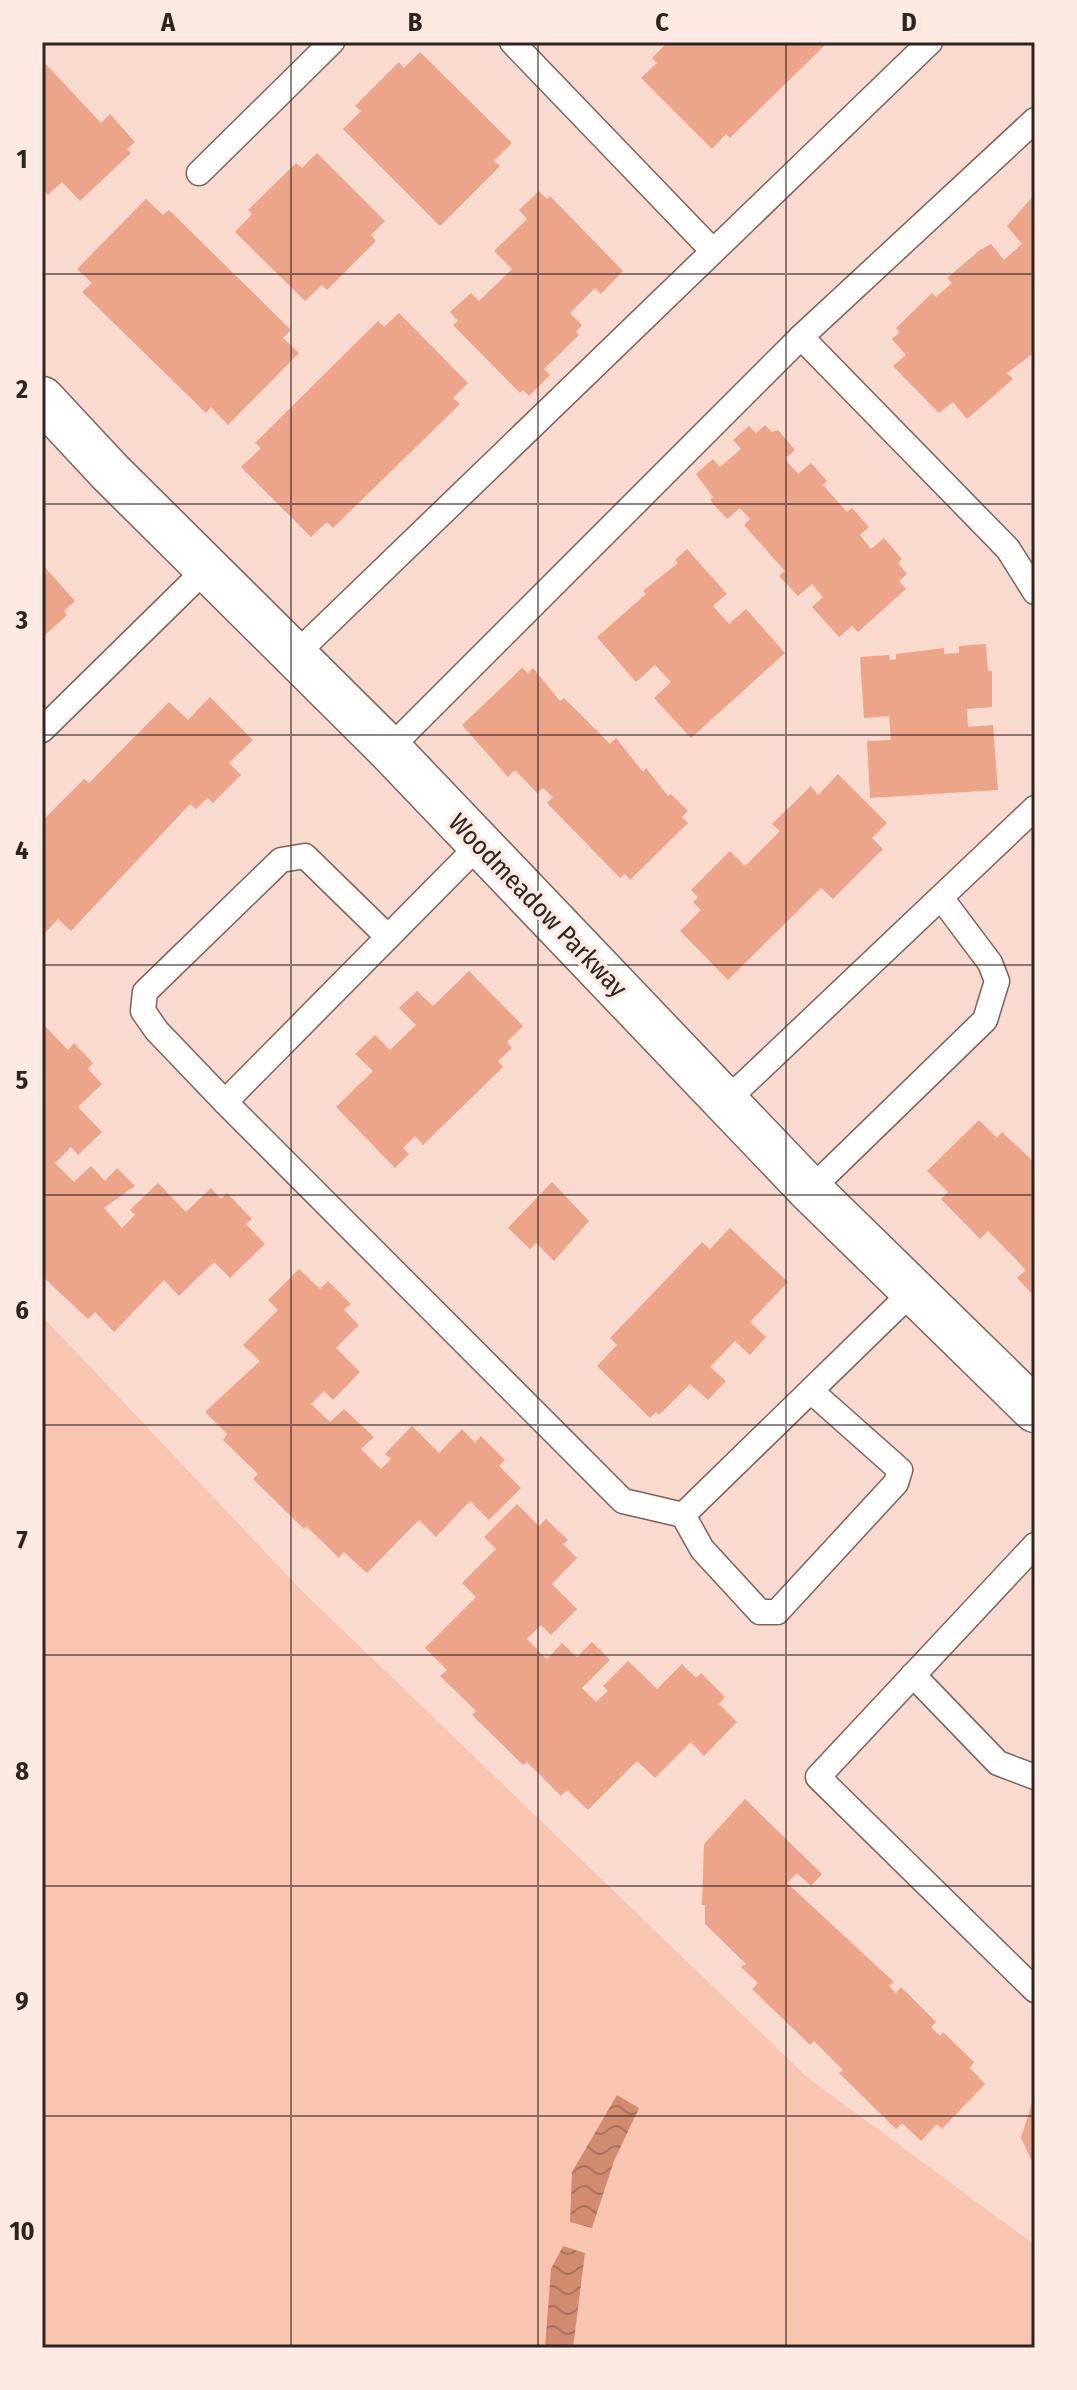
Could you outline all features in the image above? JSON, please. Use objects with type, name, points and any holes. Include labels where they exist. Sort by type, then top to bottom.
[{"type":"street","name":"Woodmeadow Parkway","points":[[42,399],[389,749],[810,1190],[1035,1410]]},
{"type":"lane","points":[[199,173],[332,42]]},
{"type":"lane","points":[[512,42],[713,251]]},
{"type":"lane","points":[[295,655],[930,42]]},
{"type":"lane","points":[[389,749],[801,337],[1035,120]]},
{"type":"lane","points":[[801,337],[1008,549],[1035,592]]},
{"type":"lane","points":[[42,730],[207,568]]},
{"type":"lane","points":[[726,1101],[1035,808]]},
{"type":"lane","points":[[225,1102],[480,844]]},
{"type":"lane","points":[[388,937],[305,856],[281,860],[145,992],[143,1011],[157,1031],[225,1102],[623,1501],[683,1515],[702,1549],[760,1612],[777,1612],[896,1483],[900,1470],[811,1391]]},
{"type":"lane","points":[[810,1190],[985,1020],[997,981],[990,963],[942,899]]},
{"type":"lane","points":[[683,1515],[913,1291]]},
{"type":"lane","points":[[1035,1545],[818,1777],[1035,1990]]},
{"type":"lane","points":[[913,1675],[998,1763],[1035,1777]]},
{"type":"shaded area","points":[[42,1316],[300,1589],[808,2078],[1035,2245],[1035,2348],[42,2348]]},
{"type":"water","points":[[617,2095],[639,2108],[614,2161],[592,2228],[570,2222],[572,2172]]},
{"type":"water","points":[[563,2246],[585,2253],[573,2348],[545,2348],[551,2269]]},
{"type":"building","points":[[668,42],[828,42],[730,138],[726,134],[712,149],[641,78],[657,63],[652,58]]},
{"type":"building","points":[[420,52],[512,143],[494,161],[500,166],[440,226],[343,129],[361,111],[355,106],[399,62],[404,68]]},
{"type":"building","points":[[42,60],[101,123],[110,114],[135,142],[127,149],[131,153],[80,201],[62,182],[48,195],[42,189]]},
{"type":"building","points":[[317,153],[385,221],[371,235],[376,241],[327,290],[322,285],[305,301],[235,232],[252,214],[248,210],[296,163],[302,168]]},
{"type":"building","points":[[539,191],[547,199],[550,196],[623,271],[601,294],[595,288],[570,313],[582,325],[576,332],[579,335],[544,369],[550,375],[529,396],[523,390],[520,393],[453,325],[458,321],[450,312],[471,293],[479,301],[512,269],[494,251],[527,219],[519,210]]},
{"type":"building","points":[[1035,194],[1035,352],[1007,373],[1013,379],[967,419],[953,402],[939,413],[893,366],[906,355],[892,339],[900,332],[896,328],[932,293],[936,297],[952,283],[947,278],[980,250],[991,244],[1004,260],[1022,244],[1007,226]]},
{"type":"building","points":[[146,199],[163,215],[169,210],[291,330],[283,338],[299,353],[228,425],[211,407],[206,413],[82,292],[92,283],[77,269]]},
{"type":"building","points":[[399,313],[468,383],[453,398],[460,404],[333,528],[327,522],[311,537],[241,467],[261,448],[255,443],[378,321],[384,327]]},
{"type":"building","points":[[765,425],[772,432],[778,430],[795,450],[785,459],[798,474],[811,463],[827,481],[823,485],[847,512],[852,508],[869,527],[860,535],[871,549],[884,538],[902,559],[898,563],[907,574],[899,581],[906,589],[858,632],[852,626],[839,637],[812,607],[823,597],[812,584],[798,596],[779,576],[785,571],[744,525],[750,519],[740,508],[727,519],[710,500],[713,497],[696,474],[713,459],[720,467],[741,449],[733,440],[749,426],[756,433]]},
{"type":"building","points":[[687,549],[727,594],[713,606],[729,624],[746,609],[785,653],[691,738],[654,698],[671,682],[655,665],[636,682],[597,637],[646,594],[643,591],[678,563],[675,560]]},
{"type":"building","points":[[42,564],[75,601],[64,611],[67,615],[45,635],[42,630]]},
{"type":"building","points":[[986,644],[988,671],[992,671],[992,707],[967,709],[968,727],[993,725],[998,790],[870,798],[867,741],[891,740],[889,716],[864,718],[860,657],[889,655],[890,660],[896,659],[896,654],[944,648],[944,654],[959,653],[959,646]]},
{"type":"building","points":[[522,668],[528,673],[533,668],[560,701],[564,698],[610,744],[616,738],[643,772],[646,768],[668,796],[671,794],[688,811],[682,817],[688,823],[630,880],[625,874],[620,878],[547,803],[553,797],[543,788],[537,793],[515,770],[508,777],[462,725]]},
{"type":"building","points":[[210,697],[253,740],[229,763],[241,775],[213,803],[207,798],[196,809],[190,804],[71,931],[58,919],[42,936],[42,821],[84,779],[89,783],[169,702],[188,720]]},
{"type":"building","points":[[838,774],[887,823],[872,838],[883,849],[833,899],[821,888],[728,980],[680,931],[701,910],[693,902],[698,897],[691,890],[730,851],[745,866],[780,831],[772,824],[811,786],[818,795]]},
{"type":"building","points":[[469,971],[523,1026],[507,1042],[512,1048],[498,1061],[503,1067],[423,1145],[415,1136],[403,1148],[409,1154],[395,1168],[336,1107],[373,1071],[355,1054],[375,1035],[390,1050],[416,1025],[399,1008],[417,991],[433,1006]]},
{"type":"building","points":[[44,1025],[68,1050],[74,1043],[93,1063],[88,1069],[102,1084],[78,1107],[102,1132],[78,1155],[71,1147],[55,1163],[74,1182],[91,1166],[105,1181],[117,1168],[135,1186],[104,1208],[122,1228],[135,1215],[130,1210],[158,1183],[186,1212],[211,1188],[221,1199],[227,1193],[252,1219],[246,1224],[265,1244],[230,1278],[214,1262],[179,1296],[164,1280],[114,1332],[95,1312],[88,1319],[42,1276]]},
{"type":"building","points":[[979,1120],[997,1138],[1002,1132],[1035,1163],[1035,1297],[1017,1278],[1026,1270],[988,1231],[980,1239],[941,1199],[948,1192],[927,1171]]},
{"type":"building","points":[[552,1182],[589,1221],[554,1261],[536,1243],[530,1249],[508,1228]]},
{"type":"building","points":[[730,1228],[788,1282],[750,1322],[766,1337],[750,1355],[735,1341],[710,1367],[726,1381],[708,1400],[690,1384],[659,1415],[656,1412],[650,1418],[597,1366],[617,1345],[610,1338],[702,1242],[710,1249]]},
{"type":"building","points":[[299,1269],[320,1289],[328,1281],[351,1304],[344,1310],[359,1325],[336,1348],[360,1372],[333,1400],[324,1391],[311,1404],[330,1422],[344,1409],[374,1437],[361,1449],[381,1469],[391,1459],[385,1454],[412,1426],[439,1453],[462,1429],[475,1443],[481,1436],[505,1460],[499,1466],[521,1488],[489,1520],[470,1501],[436,1537],[419,1520],[367,1573],[344,1552],[339,1558],[306,1526],[304,1529],[253,1479],[258,1474],[223,1440],[227,1434],[205,1412],[260,1361],[243,1345],[278,1310],[268,1300]]},
{"type":"building","points":[[517,1504],[539,1526],[546,1519],[568,1540],[563,1544],[577,1558],[552,1584],[577,1609],[551,1635],[541,1625],[527,1639],[547,1659],[562,1643],[577,1657],[592,1642],[610,1660],[582,1688],[596,1702],[608,1691],[603,1686],[628,1661],[657,1689],[682,1664],[696,1678],[701,1673],[725,1697],[719,1704],[737,1722],[704,1756],[691,1742],[655,1778],[637,1761],[588,1810],[567,1790],[561,1796],[527,1762],[523,1765],[472,1715],[476,1711],[440,1676],[447,1670],[425,1648],[476,1597],[462,1583],[496,1549],[484,1537]]},
{"type":"building","points":[[745,1799],[822,1874],[811,1886],[797,1873],[787,1883],[894,1982],[889,1986],[896,1993],[901,1987],[936,2022],[931,2027],[940,2036],[943,2032],[974,2062],[970,2068],[985,2084],[942,2129],[937,2124],[921,2141],[902,2123],[896,2129],[839,2073],[843,2070],[814,2041],[810,2045],[752,1989],[758,1983],[741,1967],[746,1964],[705,1924],[705,1905],[702,1905],[704,1844]]},
{"type":"building","points":[[1035,2097],[1035,2168],[1021,2138]]}]
